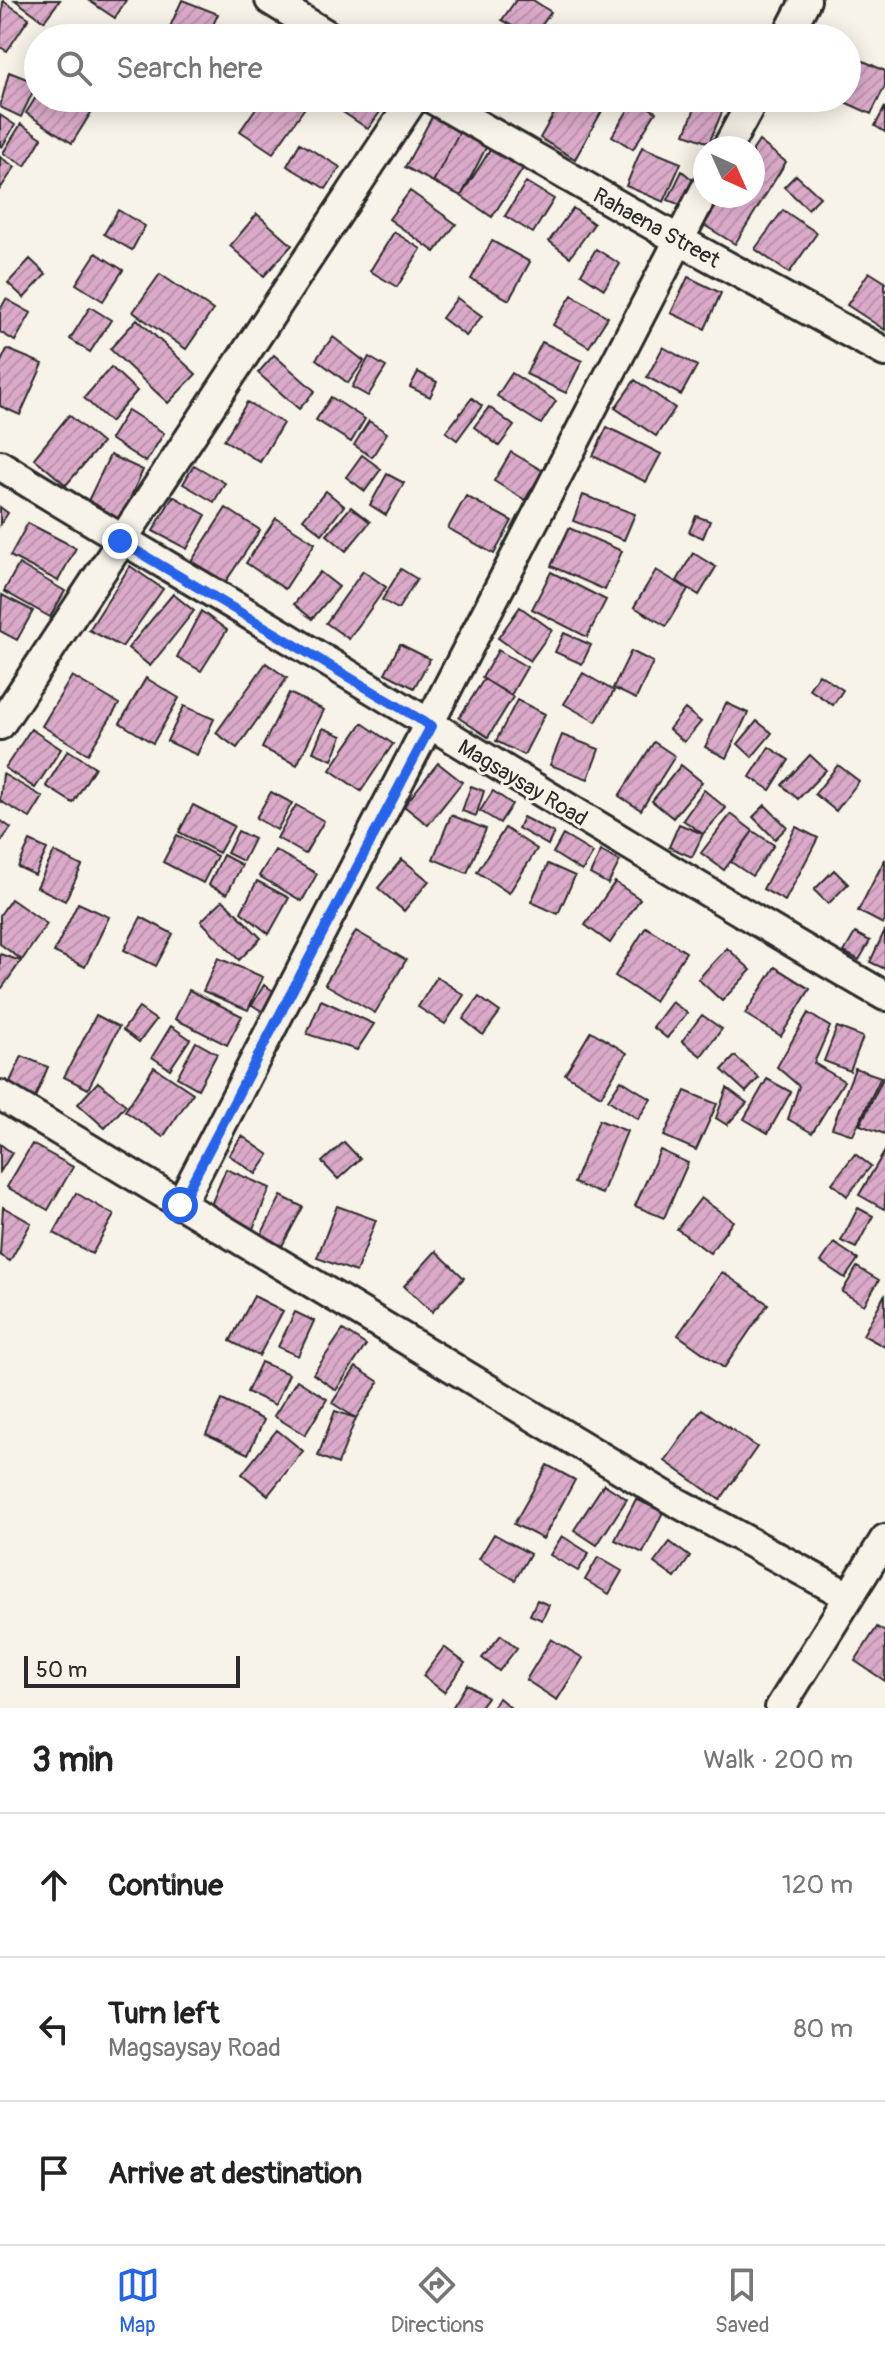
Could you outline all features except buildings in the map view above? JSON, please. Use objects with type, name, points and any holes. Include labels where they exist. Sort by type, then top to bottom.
[{"type":"street","points":[[270,0],[309,24]]},
{"type":"street","points":[[793,24],[806,0]]},
{"type":"street","points":[[0,725],[405,112]]},
{"type":"street","name":"Rahaena Street","points":[[455,112],[679,240],[885,352]]},
{"type":"street","points":[[733,136],[746,112]]},
{"type":"street","points":[[180,1205],[431,726],[696,208]]},
{"type":"street","name":"Magsaysay Road","points":[[0,465],[120,541],[683,879],[885,996]]},
{"type":"street","points":[[0,1095],[669,1498],[848,1596]]},
{"type":"street","points":[[780,1708],[885,1539]]},
{"type":"route","points":[[120,541],[297,643],[431,726],[180,1205]]}]
